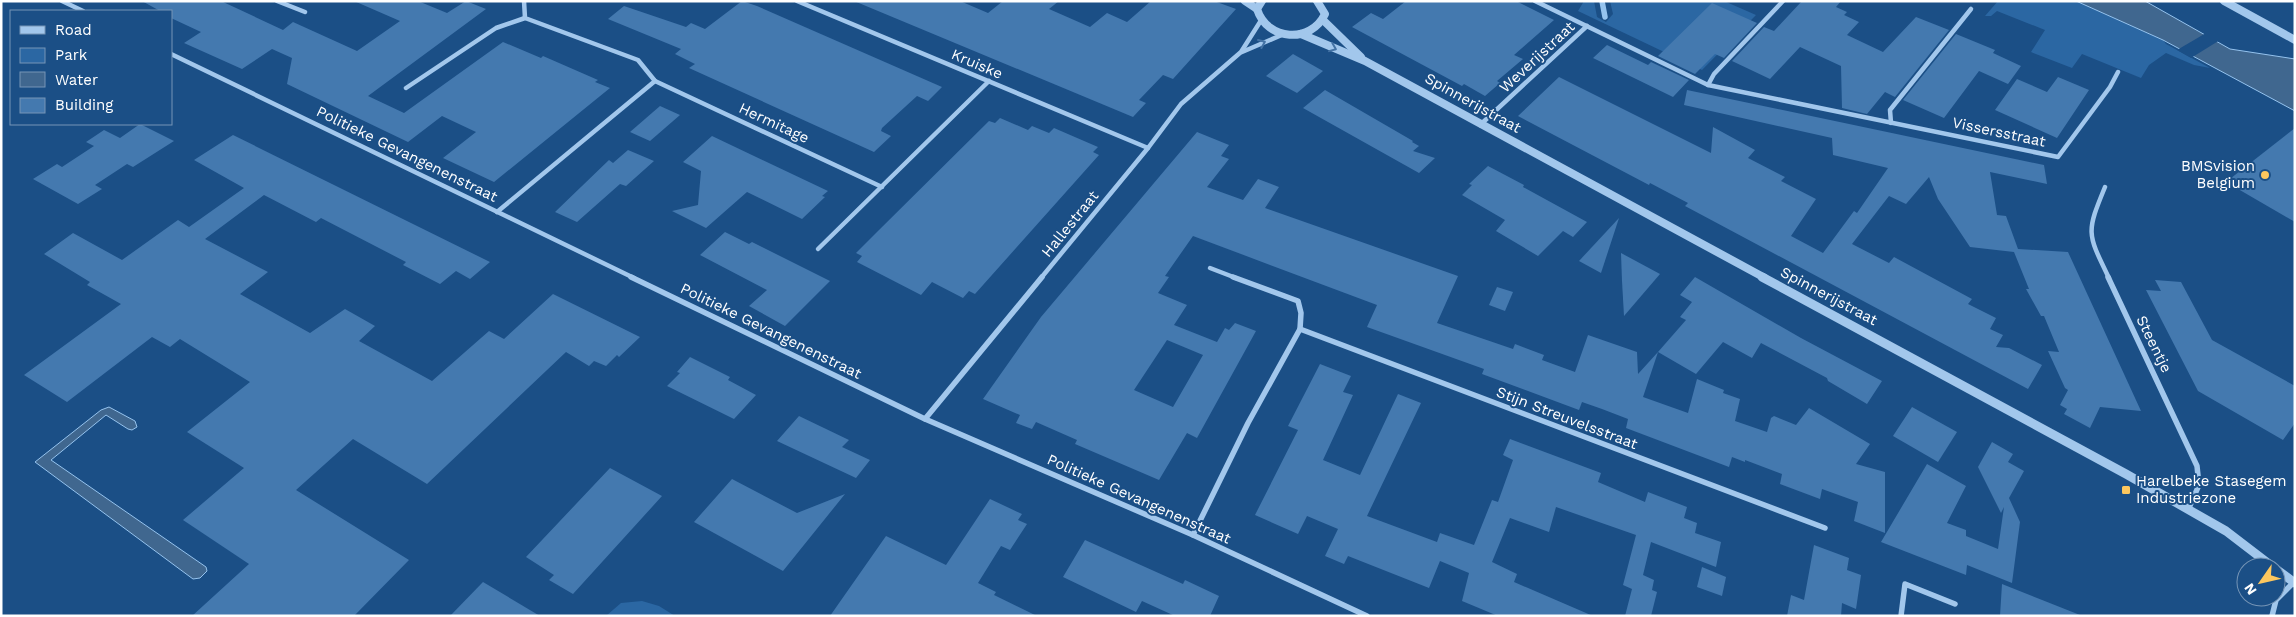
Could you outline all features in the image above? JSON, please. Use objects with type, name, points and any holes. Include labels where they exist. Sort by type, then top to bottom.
[{"type":"street","points":[[62,1],[81,10]]},
{"type":"street","points":[[277,1],[305,12]]},
{"type":"street","points":[[406,88],[496,28],[525,18],[524,1]]},
{"type":"street","name":"Kruiske","points":[[797,1],[1148,148]]},
{"type":"street","points":[[1245,1],[1257,9],[1260,22],[1266,28],[1284,34],[1311,32],[1324,22],[1325,14],[1317,1]]},
{"type":"street","points":[[1257,9],[1262,1]]},
{"type":"street","name":"Vissersstraat","points":[[1535,1],[1708,85],[2058,157],[2110,87],[2118,72]]},
{"type":"street","points":[[1708,85],[1714,74],[1783,1]]},
{"type":"street","points":[[2224,1],[2295,40]]},
{"type":"street","points":[[1891,123],[1890,110],[1971,9]]},
{"type":"street","name":"Hermitage","points":[[525,18],[638,60],[655,81],[882,187]]},
{"type":"street","name":"Hallestraat","points":[[926,419],[1148,148],[1181,104],[1241,52],[1260,22]]},
{"type":"street","name":"Spinnerijstraat","points":[[1324,22],[1365,60]]},
{"type":"street","name":"Weverijstraat","points":[[1480,125],[1586,26]]},
{"type":"street","name":"Hallestraat","points":[[1241,52],[1284,34]]},
{"type":"street","name":"Spinnerijstraat","points":[[1301,34],[1365,60],[1480,125],[2126,474],[2226,531],[2260,557]]},
{"type":"street","name":"Politieke Gevangenenstraat","points":[[172,54],[926,419],[1193,535],[1367,616]]},
{"type":"street","points":[[497,212],[655,81]]},
{"type":"street","points":[[818,250],[989,81]]},
{"type":"street","name":"Steentje","points":[[2105,187],[2090,222],[2092,243],[2190,447],[2200,472],[2200,485],[2188,510]]},
{"type":"street","points":[[1193,535],[1248,423],[1300,329],[1301,313],[1298,301],[1210,268]]},
{"type":"street","name":"Stijn Streuvelsstraat","points":[[1300,329],[1825,528]]},
{"type":"street","points":[[2272,616],[2276,600],[2294,583]]},
{"type":"street","points":[[1901,616],[1905,584],[1955,604]]},
{"type":"green space","points":[[1584,1],[1594,1],[1597,17],[1606,22],[1613,14],[1610,1],[1724,1],[1756,15],[1702,70],[1578,11]]},
{"type":"green space","points":[[1998,1],[2076,1],[2163,40],[2166,44],[2210,68],[2194,65],[2166,53],[2149,65],[2141,78],[2082,54],[2072,68],[2031,52],[2045,30],[1997,11],[1991,16],[1985,16]]},
{"type":"green space","points":[[642,601],[659,606],[675,616],[606,616],[621,603]]},
{"type":"water","points":[[2076,1],[2145,1],[2230,49],[2295,59],[2295,111],[2163,40]]},
{"type":"water","points":[[109,407],[135,421],[137,427],[132,430],[128,429],[106,415],[51,460],[206,567],[207,571],[200,578],[193,579],[35,462],[101,410]]},
{"type":"pier","points":[[2206,33],[2220,40],[2191,58],[2177,50]]},
{"type":"building","points":[[142,1],[221,1],[283,30],[293,22],[357,51],[400,21],[354,1],[418,1],[447,13],[466,1],[486,9],[368,96],[404,113],[503,42],[541,58],[543,56],[598,80],[595,82],[610,88],[494,182],[443,158],[476,132],[442,116],[408,142],[287,84],[292,58],[272,49],[242,69],[184,43],[201,32],[172,18],[172,10],[158,10]]},
{"type":"building","points":[[742,1],[942,87],[928,101],[917,96],[882,128],[881,131],[891,136],[874,152],[689,68],[695,64],[675,54],[681,49],[608,19],[624,6],[686,27],[691,23],[705,29]]},
{"type":"building","points":[[854,1],[960,1],[988,13],[1003,1],[1059,1],[1049,9],[1090,27],[1107,13],[1127,22],[1151,1],[1214,1],[1236,9],[1173,79],[1163,75],[1139,100],[1146,103],[1133,117]]},
{"type":"building","points":[[1406,1],[1516,1],[1554,20],[1514,55],[1523,59],[1497,81],[1500,83],[1485,96],[1464,84],[1462,86],[1352,27],[1371,13],[1383,19]]},
{"type":"building","points":[[1802,1],[1841,1],[1836,7],[1847,12],[1844,15],[1859,22],[1847,35],[1883,52],[1916,17],[1949,30],[1895,97],[1885,92],[1867,114],[1842,108],[1841,66],[1800,47],[1770,79],[1732,61],[1764,27],[1774,31]]},
{"type":"building","points":[[1712,3],[1757,23],[1724,58],[1715,54],[1695,74],[1658,56]]},
{"type":"building","points":[[1956,34],[1995,50],[1993,53],[2021,66],[2008,84],[1979,71],[1944,118],[1903,100]]},
{"type":"building","points":[[1607,45],[1648,65],[1651,62],[1689,80],[1673,97],[1593,58]]},
{"type":"building","points":[[1293,54],[1323,71],[1297,93],[1266,76]]},
{"type":"building","points":[[1559,77],[1711,153],[1713,127],[1755,150],[1748,158],[1785,177],[1781,181],[1816,199],[1791,236],[1823,253],[1854,211],[1857,213],[1888,168],[1833,155],[1832,138],[1684,105],[1687,90],[2044,165],[2047,184],[1990,172],[1997,215],[2006,216],[2018,249],[2068,252],[2141,411],[2100,407],[2090,428],[2064,414],[2067,409],[2060,405],[2068,390],[2065,388],[2048,351],[2059,352],[2044,316],[2041,316],[2026,289],[2029,289],[2014,252],[1970,247],[1938,199],[1929,177],[1906,204],[1889,196],[1852,244],[1889,263],[1894,257],[1972,299],[1968,304],[1996,318],[1990,329],[2003,335],[1996,347],[2009,348],[2042,365],[2028,389],[1685,206],[1688,203],[1650,183],[1649,185],[1518,116]]},
{"type":"building","points":[[2058,77],[2089,90],[2057,138],[1995,110],[2017,79],[2047,92]]},
{"type":"building","points":[[1325,90],[1413,141],[1419,146],[1413,151],[1435,158],[1419,173],[1303,108]]},
{"type":"building","points":[[660,106],[680,115],[650,141],[630,132]]},
{"type":"building","points":[[1000,118],[1028,130],[1032,126],[1049,133],[1054,128],[1098,147],[1093,152],[1099,155],[975,294],[969,291],[963,298],[932,282],[921,295],[857,262],[862,256],[856,253],[989,121],[995,123]]},
{"type":"building","points":[[139,125],[142,125],[174,141],[133,167],[127,164],[95,185],[102,189],[78,204],[33,179],[57,164],[62,167],[94,146],[86,142],[104,130],[120,138]]},
{"type":"building","name":"BMSvision Belgium","points":[[2295,128],[2295,222],[2226,182]]},
{"type":"building","points":[[1197,132],[1229,145],[1221,156],[1229,159],[1207,187],[1243,200],[1258,179],[1279,187],[1265,208],[1458,276],[1437,323],[1513,349],[1515,344],[1544,355],[1542,360],[1575,372],[1588,335],[1637,352],[1638,374],[1658,352],[1643,397],[1688,413],[1697,379],[1724,390],[1723,393],[1740,399],[1735,421],[1767,432],[1771,418],[1774,416],[1796,425],[1809,408],[1870,444],[1856,464],[1885,472],[1885,533],[1854,521],[1858,502],[1822,489],[1820,499],[1780,484],[1782,474],[1745,460],[1745,462],[1732,457],[1729,467],[1626,428],[1628,419],[1602,409],[1582,402],[1579,410],[1482,374],[1484,369],[1367,327],[1377,305],[1193,236],[1165,276],[1169,277],[1158,293],[1187,305],[1174,325],[1217,342],[1225,328],[1229,330],[1235,323],[1256,331],[1197,438],[1187,433],[1159,480],[1075,444],[1077,440],[1036,422],[1032,429],[1016,423],[1020,415],[983,399],[1041,317]],"holes":[[[1167,340],[1203,355],[1173,407],[1134,390]]]},
{"type":"building","points":[[233,135],[490,262],[470,279],[456,271],[440,284],[403,265],[406,262],[321,218],[316,222],[264,195],[205,239],[268,272],[240,294],[310,333],[345,309],[375,326],[359,341],[432,381],[489,331],[504,339],[553,294],[640,337],[619,357],[617,355],[606,366],[594,361],[589,366],[566,352],[427,484],[353,439],[296,490],[409,560],[354,616],[192,616],[249,564],[183,520],[244,468],[187,432],[250,382],[180,339],[170,347],[152,337],[67,402],[24,375],[121,304],[87,285],[90,282],[44,254],[73,233],[122,260],[178,220],[189,227],[244,188],[194,160]]},
{"type":"building","points":[[712,136],[828,191],[822,196],[825,197],[802,219],[747,192],[706,228],[672,211],[698,205],[701,171],[683,162]]},
{"type":"building","points":[[628,150],[654,161],[626,186],[620,184],[577,222],[555,212],[609,160],[613,163]]},
{"type":"building","points":[[1488,166],[1587,222],[1573,237],[1563,231],[1538,256],[1496,231],[1505,220],[1462,195],[1472,185],[1469,184]]},
{"type":"building","points":[[1619,218],[1601,273],[1579,261]]},
{"type":"building","points":[[725,232],[749,244],[752,242],[830,281],[785,326],[749,306],[767,290],[700,255]]},
{"type":"building","points":[[1621,253],[1660,274],[1624,316],[1622,281]]},
{"type":"building","points":[[1695,277],[1801,338],[1882,381],[1867,404],[1828,381],[1827,378],[1761,343],[1752,358],[1723,342],[1696,374],[1658,352],[1686,320],[1680,317],[1692,302],[1680,295]]},
{"type":"building","points":[[2155,280],[2181,282],[2212,340],[2295,386],[2295,423],[2283,440],[2198,391],[2146,290],[2161,291]]},
{"type":"building","points":[[1497,287],[1513,292],[1505,311],[1489,305]]},
{"type":"building","points":[[690,357],[730,377],[728,380],[756,395],[734,419],[667,386],[680,373],[677,372]]},
{"type":"building","points":[[1320,364],[1351,376],[1343,392],[1353,395],[1323,460],[1360,475],[1398,394],[1421,403],[1367,516],[1437,542],[1440,533],[1474,545],[1492,500],[1498,502],[1513,460],[1503,455],[1510,439],[1601,473],[1598,482],[1645,502],[1648,492],[1687,507],[1684,518],[1697,523],[1695,533],[1721,542],[1716,567],[1651,542],[1643,575],[1654,580],[1652,590],[1657,592],[1651,616],[1625,616],[1632,589],[1623,585],[1636,535],[1556,507],[1549,532],[1510,518],[1492,562],[1517,574],[1514,582],[1593,616],[1498,616],[1462,601],[1469,573],[1440,561],[1429,588],[1348,556],[1344,564],[1325,556],[1338,529],[1307,516],[1298,534],[1255,515],[1298,430],[1288,426]]},
{"type":"building","points":[[1912,407],[1957,432],[1938,462],[1893,436]]},
{"type":"building","points":[[799,416],[849,440],[842,447],[870,460],[856,478],[777,441]]},
{"type":"building","points":[[1992,442],[2013,454],[2008,462],[2024,471],[2009,498],[2020,522],[2012,583],[1967,565],[1966,575],[1881,542],[1927,464],[1966,486],[1947,523],[1966,530],[1966,536],[1998,549],[2004,507],[2001,513],[1978,467]]},
{"type":"building","points":[[610,468],[662,496],[573,594],[549,580],[554,575],[526,557]]},
{"type":"building","points":[[732,479],[797,513],[845,494],[783,571],[694,522]]},
{"type":"building","points":[[990,499],[1022,514],[1018,520],[1027,524],[1010,550],[1001,546],[978,583],[996,592],[994,595],[1037,616],[830,616],[886,536],[946,565]]},
{"type":"building","points":[[1085,540],[1183,584],[1185,580],[1219,596],[1210,616],[1175,616],[1142,601],[1136,612],[1063,577]]},
{"type":"building","points":[[1814,545],[1849,558],[1847,570],[1861,575],[1856,609],[1842,603],[1841,616],[1787,616],[1791,595],[1804,600]]},
{"type":"building","points":[[1702,567],[1726,577],[1722,596],[1697,587]]},
{"type":"building","points":[[483,582],[540,616],[450,616]]},
{"type":"building","points":[[2002,584],[2080,615],[2000,616]]},
{"type":"waterway","points":[[1602,1],[1605,17]]},
{"type":"place","name":"BMSvision Belgium","points":[[2265,175]]},
{"type":"place","name":"Harelbeke Stasegem Industriezone","points":[[2126,490]]}]
